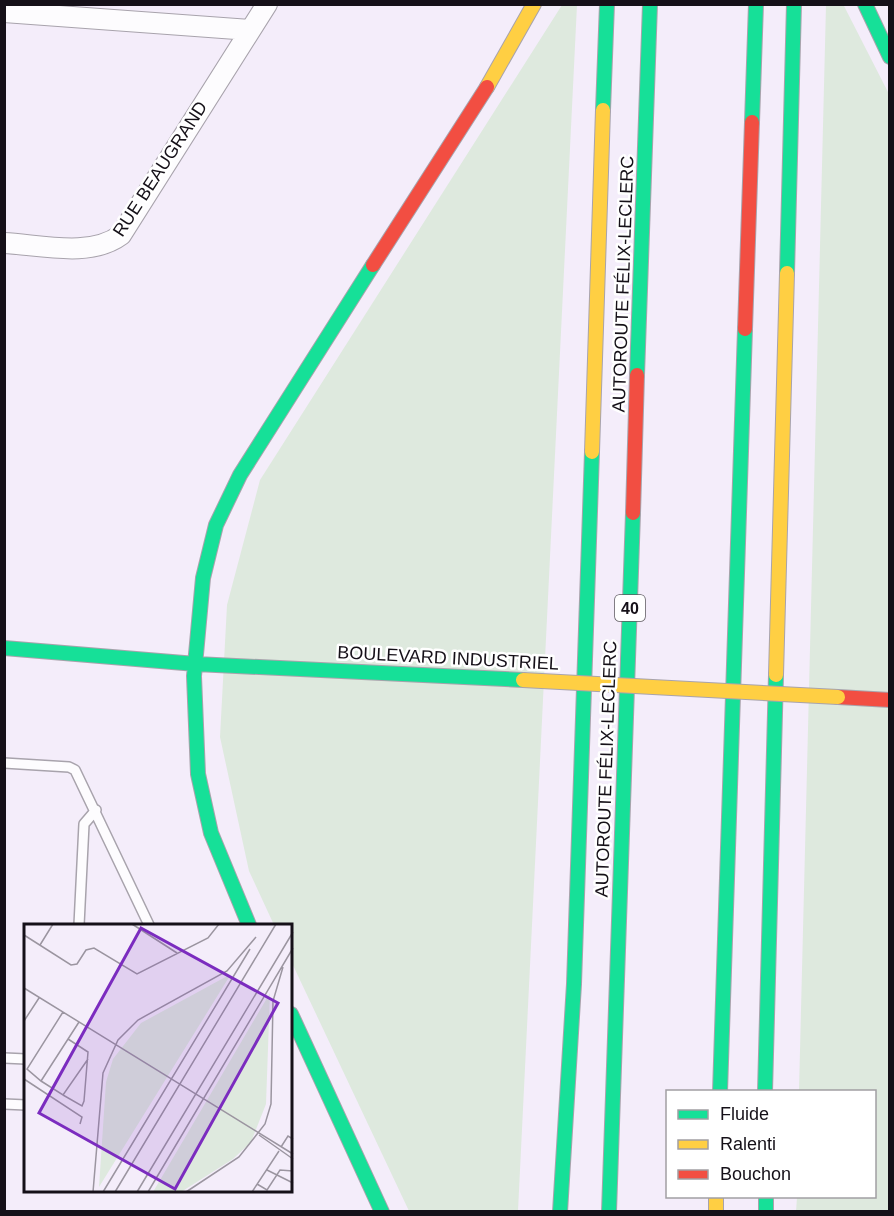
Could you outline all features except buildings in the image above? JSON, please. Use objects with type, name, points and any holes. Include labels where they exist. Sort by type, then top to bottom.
[{"type":"main road","points":[[249,924],[218,855],[202,800],[195,740],[196,664],[201,598],[209,550],[222,510],[236,482],[505,59],[534,4]]},
{"type":"main road","points":[[560,1212],[575,973],[607,4]]},
{"type":"main road","name":"AUTOROUTE FÉLIX-LECLERC","points":[[609,1212],[650,4]]},
{"type":"main road","points":[[720,1090],[756,4]]},
{"type":"main road","points":[[765,1090],[794,4]]},
{"type":"main road","points":[[865,4],[890,57]]},
{"type":"main road","name":"BOULEVARD INDUSTRIEL","points":[[4,648],[196,664],[890,700]]},
{"type":"main road","points":[[292,1016],[382,1212]]},
{"type":"street","name":"RUE BEAUGRAND","points":[[4,243],[92,248],[107,245],[121,236],[267,4]]},
{"type":"street","points":[[4,12],[250,30]]},
{"type":"lane","points":[[4,763],[69,766],[81,778],[149,924]]},
{"type":"lane","points":[[79,924],[84,824],[96,810]]},
{"type":"lane","points":[[4,1058],[24,1059]]},
{"type":"lane","points":[[4,1104],[24,1105]]},
{"type":"shaded area","points":[[843,4],[890,96],[890,1211],[796,1212],[797,1198],[876,1198],[876,1090],[799,1090],[826,5]]},
{"type":"shaded area","points":[[562,5],[577,5],[518,1211],[409,1211],[292,963],[292,924],[274,924],[249,871],[220,737],[227,605],[260,480]]},
{"type":"traffic: fast","points":[[603,110],[607,4]]},
{"type":"traffic: fast","points":[[637,375],[650,4]]},
{"type":"traffic: fast","points":[[752,122],[756,4]]},
{"type":"traffic: fast","points":[[787,273],[794,4]]},
{"type":"traffic: fast","points":[[865,4],[890,57]]},
{"type":"traffic: fast","points":[[249,924],[211,833],[198,774],[194,676],[203,578],[216,525],[240,475],[373,265]]},
{"type":"traffic: fast","points":[[720,1090],[745,329]]},
{"type":"traffic: fast","points":[[560,1212],[574,984],[592,452]]},
{"type":"traffic: fast","points":[[609,1212],[633,513]]},
{"type":"traffic: fast","points":[[4,648],[196,664],[523,680]]},
{"type":"traffic: fast","points":[[765,1090],[776,675]]},
{"type":"traffic: fast","points":[[292,1016],[382,1212]]},
{"type":"traffic: fast","points":[[766,1198],[766,1212]]},
{"type":"traffic: slow","points":[[487,87],[534,4]]},
{"type":"traffic: slow","points":[[592,452],[603,110]]},
{"type":"traffic: slow","points":[[776,675],[787,273]]},
{"type":"traffic: slow","points":[[523,680],[838,697]]},
{"type":"traffic: slow","points":[[716,1198],[716,1212]]},
{"type":"traffic: jam","points":[[373,265],[487,87]]},
{"type":"traffic: jam","points":[[745,329],[752,122]]},
{"type":"traffic: jam","points":[[633,513],[637,375]]},
{"type":"traffic: jam","points":[[838,697],[890,700]]}]
